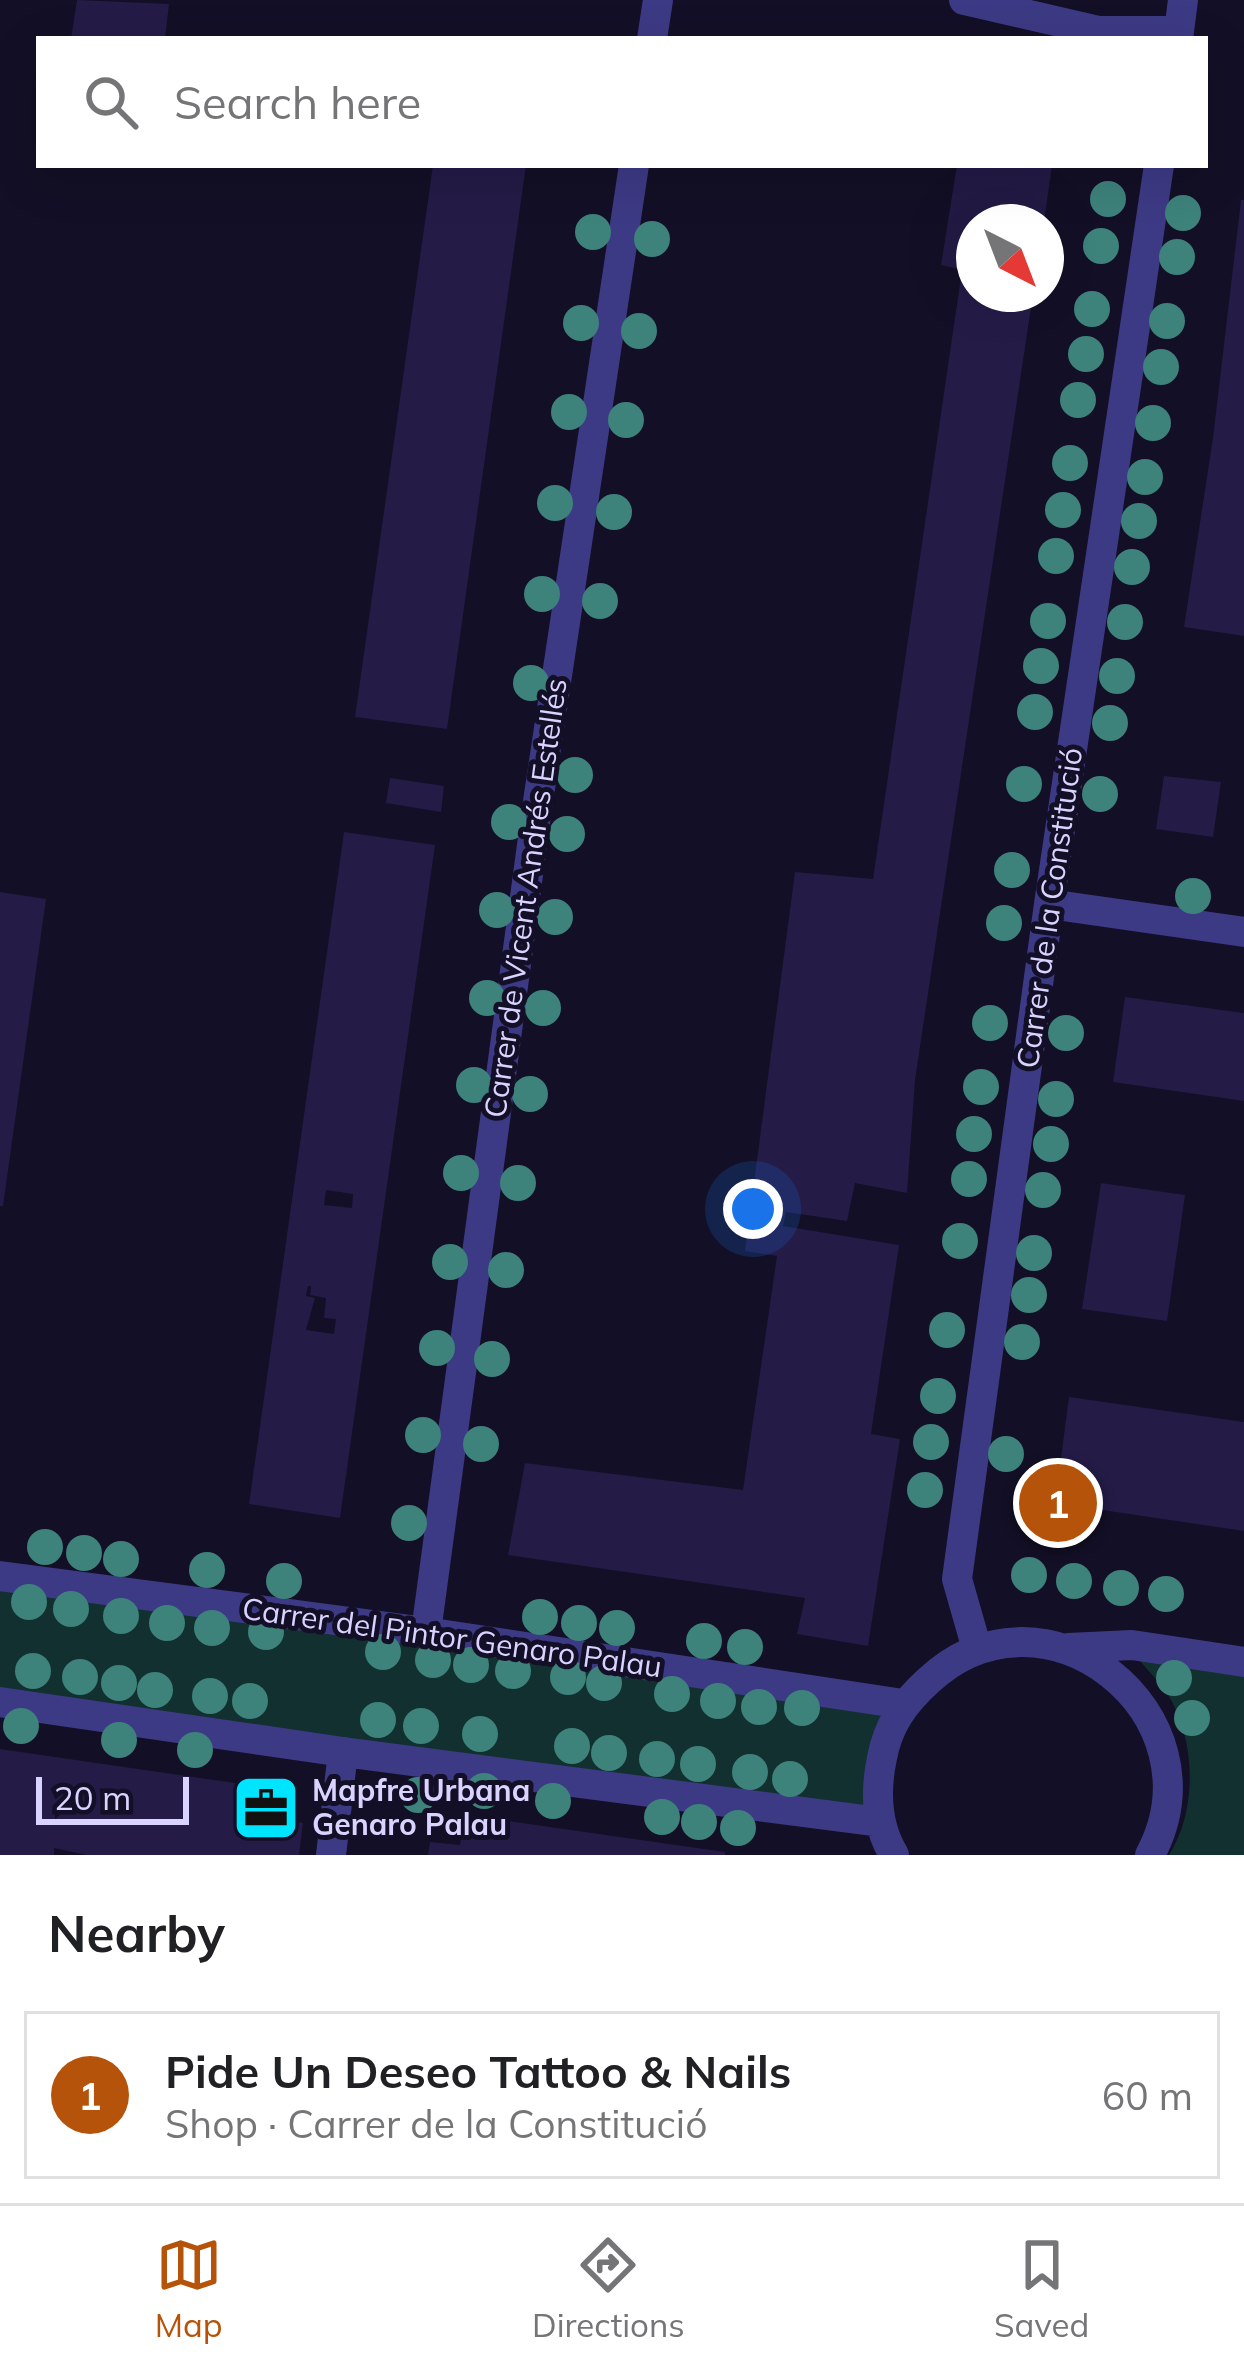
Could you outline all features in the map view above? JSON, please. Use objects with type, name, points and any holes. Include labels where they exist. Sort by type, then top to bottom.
[{"type":"street","points":[[652,36],[658,0]]},
{"type":"street","points":[[975,1],[1099,31],[1180,23]]},
{"type":"street","name":"Carrer de Vicent Andrés Estellés","points":[[426,1632],[537,808],[634,168]]},
{"type":"street","name":"Carrer de la Constitució","points":[[976,1649],[957,1579],[1049,904],[1159,168]]},
{"type":"street","points":[[1049,904],[1244,932]]},
{"type":"street","name":"Carrer del Pintor Genaro Palau","points":[[0,1576],[426,1632],[903,1704]]},
{"type":"street","points":[[894,1855],[880,1822],[876,1786],[886,1738],[903,1704],[936,1673],[976,1649],[1018,1641],[1068,1648],[1132,1645],[1244,1662]]},
{"type":"street","points":[[1068,1648],[1123,1681],[1154,1722],[1169,1777],[1163,1831],[1150,1855]]},
{"type":"street","points":[[0,1702],[880,1822]]},
{"type":"street","points":[[331,1855],[344,1752]]},
{"type":"green space","points":[[0,1582],[903,1704],[880,1822],[0,1698]]},
{"type":"green space","points":[[1137,1657],[1244,1672],[1244,1855],[1169,1855],[1189,1796],[1188,1752],[1177,1711]]},
{"type":"building","points":[[77,0],[169,4],[165,36],[71,36]]},
{"type":"building","points":[[433,168],[526,168],[447,729],[355,717]]},
{"type":"building","points":[[957,168],[1052,168],[1047,204],[956,204],[956,269],[941,265]]},
{"type":"building","points":[[1241,200],[1244,636],[1184,627],[1213,438]]},
{"type":"building","points":[[956,311],[1030,312],[915,1080],[907,1193],[855,1183],[847,1221],[786,1212],[783,1226],[899,1245],[871,1434],[900,1439],[868,1646],[797,1634],[805,1598],[508,1555],[525,1463],[743,1490],[777,1256],[745,1251],[795,872],[873,879]]},
{"type":"building","points":[[1164,776],[1221,782],[1213,837],[1156,829]]},
{"type":"building","points":[[390,778],[444,786],[441,812],[386,803]]},
{"type":"building","points":[[344,832],[435,845],[340,1518],[249,1504]],"holes":[[[326,1190],[353,1194],[352,1208],[324,1205]],[[308,1286],[310,1295],[326,1298],[324,1318],[336,1319],[334,1334],[306,1330],[315,1298],[306,1296]]]},
{"type":"building","points":[[0,892],[46,899],[3,1206],[0,1206]]},
{"type":"building","points":[[1125,997],[1244,1013],[1244,1101],[1113,1082]]},
{"type":"building","points":[[1101,1183],[1185,1195],[1167,1321],[1082,1309]]},
{"type":"building","points":[[1069,1397],[1244,1422],[1244,1531],[1055,1503]]},
{"type":"building","points":[[0,1749],[283,1790],[278,1819],[303,1823],[299,1855],[87,1855],[54,1848],[54,1855],[0,1855]]},
{"type":"building","points":[[465,1815],[725,1855],[428,1855],[430,1842],[460,1845]]},
{"type":"place","name":"Pide Un Deseo Tattoo & Nails","points":[[1058,1503]]},
{"type":"place","name":"Mapfre Urbana Genaro Palau","points":[[266,1808]]}]
